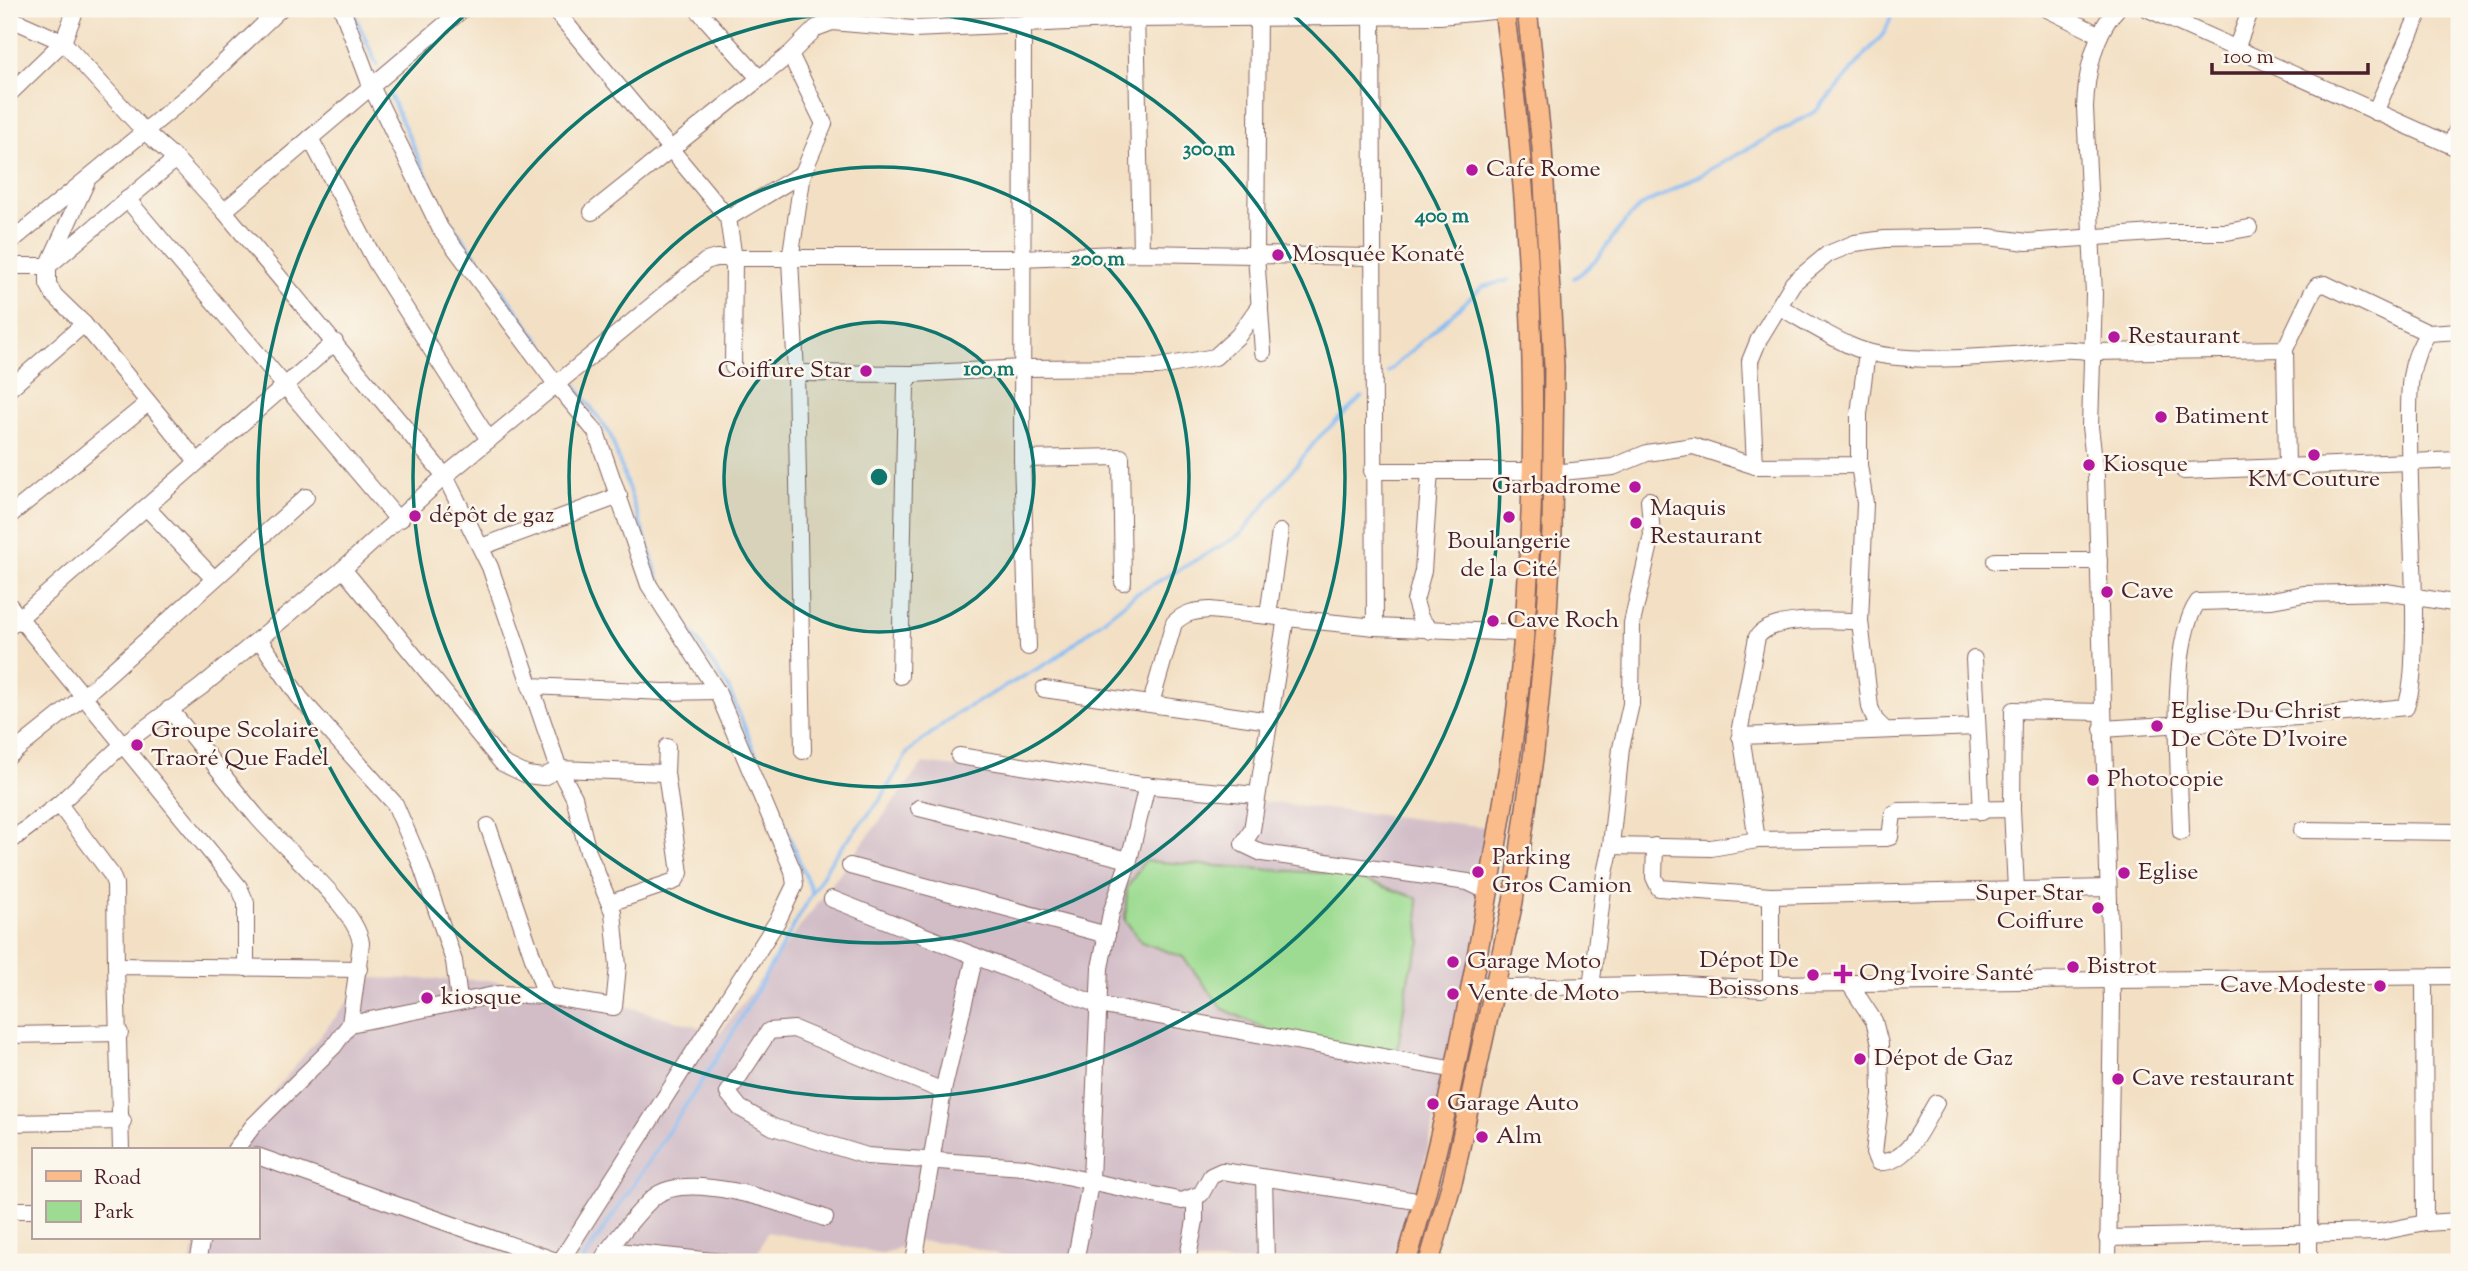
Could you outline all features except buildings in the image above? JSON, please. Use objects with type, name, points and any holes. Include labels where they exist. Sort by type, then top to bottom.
[{"type":"main road","points":[[1406,1262],[1455,1070],[1489,892],[1504,804],[1522,633],[1531,471],[1529,269],[1504,9]]},
{"type":"main road","points":[[1429,1262],[1453,1179],[1513,902],[1534,751],[1546,628],[1554,366],[1551,269],[1542,147],[1527,9]]},
{"type":"street","points":[[9,94],[63,41],[76,9]]},
{"type":"street","points":[[9,243],[196,89],[280,9]]},
{"type":"street","points":[[259,1157],[560,1262],[778,920],[795,885],[793,871],[717,691],[649,585],[596,432],[556,384],[440,228],[372,86],[342,9]]},
{"type":"street","points":[[224,211],[463,9]]},
{"type":"street","points":[[554,9],[728,218],[734,259],[733,367]]},
{"type":"street","points":[[697,9],[759,78]]},
{"type":"street","points":[[592,212],[790,54],[816,28],[834,15],[914,29],[1023,25],[1136,14],[1372,13],[1440,16],[1504,9]]},
{"type":"street","points":[[2047,9],[2100,35]]},
{"type":"street","points":[[2108,1262],[2113,1037],[2099,561],[2090,427],[2093,238],[2085,99],[2100,35],[2117,9]]},
{"type":"street","points":[[2148,9],[2455,147],[2459,125]]},
{"type":"street","points":[[2236,48],[2251,9]]},
{"type":"street","points":[[2375,111],[2421,9]]},
{"type":"street","points":[[1258,13],[1256,256],[1263,352]]},
{"type":"street","points":[[1372,13],[1372,471],[1375,627]]},
{"type":"street","points":[[1136,14],[1141,253]]},
{"type":"street","points":[[9,18],[63,41],[143,130],[176,159],[224,211],[445,476],[481,547],[559,769],[574,797],[588,852],[610,903],[618,966],[616,1006],[605,1008],[547,996],[478,990],[460,1000],[350,1024]]},
{"type":"street","points":[[1023,25],[1021,258],[1028,647]]},
{"type":"street","points":[[790,54],[824,124],[803,173],[790,260],[796,373],[803,751]]},
{"type":"street","points":[[310,138],[397,298],[489,440]]},
{"type":"street","points":[[9,266],[48,266],[176,159]]},
{"type":"street","points":[[728,218],[803,173]]},
{"type":"street","points":[[87,180],[48,266],[48,284],[196,460]]},
{"type":"street","points":[[127,199],[394,516],[401,519]]},
{"type":"street","points":[[1755,466],[1750,361],[1759,339],[1793,284],[1828,254],[1855,243],[1885,239],[1989,237],[2027,242],[2167,232],[2227,232],[2249,228]]},
{"type":"street","points":[[9,842],[59,804],[122,745],[259,639],[343,569],[401,519],[445,476],[706,261],[716,258],[1021,258],[1141,253],[1371,257]]},
{"type":"street","points":[[2287,468],[2285,349],[2317,286],[2325,284],[2428,332],[2459,331]]},
{"type":"street","points":[[796,373],[912,374],[1022,368],[1158,366],[1215,357],[1238,336],[1260,305]]},
{"type":"street","points":[[1780,307],[1851,347],[1867,352],[1908,357],[2011,355],[2064,348],[2092,352],[2285,349]]},
{"type":"street","points":[[9,388],[84,324]]},
{"type":"street","points":[[2102,729],[2352,714],[2406,707],[2413,671],[2414,596],[2409,392],[2414,353],[2428,332]]},
{"type":"street","points":[[246,968],[246,903],[239,887],[84,696],[12,617],[146,507],[196,460],[335,342]]},
{"type":"street","points":[[1867,352],[1859,414],[1859,465],[1865,503],[1860,621],[1870,707],[1875,720],[1885,730]]},
{"type":"street","points":[[900,676],[906,384],[912,374]]},
{"type":"street","points":[[9,516],[148,403]]},
{"type":"street","points":[[1552,473],[1613,467],[1647,453],[1693,446],[1755,466],[1859,465]]},
{"type":"street","points":[[1023,459],[1121,457],[1123,582]]},
{"type":"street","points":[[2184,471],[2459,460]]},
{"type":"street","points":[[1372,471],[1531,471]]},
{"type":"street","points":[[1430,471],[1423,571],[1415,601],[1420,618],[1432,631]]},
{"type":"street","points":[[481,547],[619,496]]},
{"type":"street","points":[[9,756],[84,696],[306,497]]},
{"type":"street","points":[[1591,988],[1605,873],[1611,846],[1620,748],[1631,704],[1632,623],[1652,535],[1649,500]]},
{"type":"street","points":[[146,507],[214,579]]},
{"type":"street","points":[[1268,615],[1280,533]]},
{"type":"street","points":[[1995,561],[2099,561]]},
{"type":"street","points":[[343,569],[502,763],[527,775],[543,777],[559,769],[666,773]]},
{"type":"street","points":[[2181,832],[2179,724],[2183,641],[2197,603],[2272,600],[2304,594],[2386,592],[2459,604]]},
{"type":"street","points":[[1151,703],[1174,623],[1183,615],[1210,610],[1375,627],[1522,633]]},
{"type":"street","points":[[1286,617],[1252,830],[1243,844],[1262,853],[1468,883],[1489,892]]},
{"type":"street","points":[[1757,840],[1740,736],[1755,647],[1761,632],[1778,623],[1860,621]]},
{"type":"street","points":[[259,639],[300,698],[395,804],[420,862],[454,961],[460,1000]]},
{"type":"street","points":[[1975,659],[1976,727],[1982,812]]},
{"type":"street","points":[[530,686],[664,692],[717,691]]},
{"type":"street","points":[[1044,689],[1270,721]]},
{"type":"street","points":[[169,709],[257,817],[356,926],[361,943],[350,1024],[334,1046],[253,1126],[238,1148]]},
{"type":"street","points":[[2016,890],[2012,808],[2013,710],[2102,712]]},
{"type":"street","points":[[1740,736],[1976,727]]},
{"type":"street","points":[[610,903],[675,881],[680,873],[666,773],[667,747]]},
{"type":"street","points":[[958,756],[1147,785],[1257,795]]},
{"type":"street","points":[[1075,1262],[1091,1179],[1098,1005],[1107,935],[1147,785]]},
{"type":"street","points":[[59,804],[111,874],[115,884],[123,1121],[121,1148]]},
{"type":"street","points":[[919,808],[1129,860]]},
{"type":"street","points":[[1611,846],[1711,848],[1757,840],[1886,838],[1890,837],[1893,814],[1899,811],[1982,812],[2012,808]]},
{"type":"street","points":[[488,826],[547,996]]},
{"type":"street","points":[[2302,830],[2459,832]]},
{"type":"street","points":[[1656,846],[1654,877],[1660,888],[1771,896],[2108,888]]},
{"type":"street","points":[[850,866],[1107,935]]},
{"type":"street","points":[[1771,896],[1771,984]]},
{"type":"street","points":[[832,899],[1098,1005],[1455,1070]]},
{"type":"street","points":[[914,1262],[943,1091],[975,956]]},
{"type":"street","points":[[116,966],[359,969]]},
{"type":"street","points":[[1472,984],[1494,988],[1683,984],[1762,989],[1771,984],[2459,976]]},
{"type":"street","points":[[2424,977],[2425,1223]]},
{"type":"street","points":[[2309,1262],[2311,979]]},
{"type":"street","points":[[1849,983],[1874,1021],[1880,1044],[1881,1095],[1874,1153],[1878,1162],[1889,1163],[1905,1153],[1936,1103]]},
{"type":"street","points":[[943,1091],[794,1028],[780,1027],[769,1031],[728,1093],[740,1108],[773,1127],[867,1156],[932,1163],[1024,1167],[1091,1179],[1182,1201],[1195,1198],[1216,1172],[1423,1202]]},
{"type":"street","points":[[9,1035],[120,1033]]},
{"type":"street","points":[[9,1123],[123,1121]]},
{"type":"street","points":[[1264,1178],[1266,1262]]},
{"type":"street","points":[[604,1256],[655,1196],[681,1185],[729,1191],[825,1218]]},
{"type":"street","points":[[1187,1262],[1195,1221],[1195,1198]]},
{"type":"street","points":[[9,1210],[32,1210]]},
{"type":"street","points":[[2107,1238],[2380,1232],[2425,1223],[2459,1221]]},
{"type":"street","points":[[197,1262],[202,1240]]},
{"type":"street","points":[[604,1256],[722,1262]]},
{"type":"shaded area","points":[[923,763],[1497,828],[1490,877],[1402,1262],[1025,1262],[960,1244],[914,1241],[884,1254],[767,1232],[754,1262],[190,1262],[198,1240],[259,1240],[259,1148],[230,1148],[232,1142],[368,978],[487,980],[590,996],[720,1033]],"holes":[[[1308,872],[1350,875],[1388,887],[1421,943],[1409,974],[1398,1048],[1223,1009],[1183,957]]]},
{"type":"green space","points":[[1144,861],[1350,875],[1417,898],[1421,943],[1409,974],[1398,1048],[1379,1057],[1277,1034],[1223,1009],[1183,957],[1141,942],[1125,920],[1127,888]]},
{"type":"waterway","points":[[352,9],[377,65]]},
{"type":"waterway","points":[[1574,278],[1597,258],[1625,222],[1648,202],[1816,111],[1885,32],[1894,9]]},
{"type":"waterway","points":[[390,95],[443,212],[554,360]]},
{"type":"waterway","points":[[1388,372],[1482,287],[1509,280]]},
{"type":"waterway","points":[[575,385],[610,434],[661,585],[729,689],[812,892]]},
{"type":"waterway","points":[[582,1262],[725,1046],[832,859],[881,799],[908,752],[957,713],[1053,660],[1136,594],[1240,535],[1319,437],[1362,397]]},
{"type":"waterway","points":[[510,1253],[529,1262]]},
{"type":"waterway","points":[[609,1259],[635,1262]]},
{"type":"place","name":"Cafe Rome","points":[[1472,170]]},
{"type":"place","name":"Mosquée Konaté","points":[[1278,255]]},
{"type":"place","name":"Restaurant","points":[[2114,337]]},
{"type":"place","name":"Coiffure Star","points":[[866,371]]},
{"type":"place","name":"Batiment","points":[[2161,417]]},
{"type":"place","name":"KM Couture","points":[[2314,455]]},
{"type":"place","name":"Kiosque","points":[[2089,465]]},
{"type":"place","name":"Garbadrome","points":[[1635,487]]},
{"type":"place","name":"dépôt de gaz","points":[[415,516]]},
{"type":"place","name":"Boulangerie de la Cité","points":[[1509,517]]},
{"type":"place","name":"Maquis Restaurant","points":[[1636,523]]},
{"type":"place","name":"Cave","points":[[2107,592]]},
{"type":"place","name":"Cave Roch","points":[[1493,621]]},
{"type":"place","name":"Eglise Du Christ De Côte D'Ivoire","points":[[2157,726]]},
{"type":"place","name":"Groupe Scolaire Traoré Que Fadel","points":[[137,745]]},
{"type":"place","name":"Photocopie","points":[[2093,780]]},
{"type":"place","name":"Parking Gros Camion","points":[[1478,872]]},
{"type":"place","name":"Eglise","points":[[2124,873]]},
{"type":"place","name":"Super Star Coiffure","points":[[2098,908]]},
{"type":"place","name":"Garage Moto","points":[[1453,962]]},
{"type":"place","name":"Bistrot","points":[[2073,967]]},
{"type":"place","name":"Ong Ivoire Santé","points":[[1843,974]]},
{"type":"place","name":"Dépot De Boissons","points":[[1813,975]]},
{"type":"place","name":"Cave Modeste","points":[[2380,986]]},
{"type":"place","name":"Vente de Moto","points":[[1453,994]]},
{"type":"place","name":"kiosque","points":[[427,998]]},
{"type":"place","name":"Dépot de Gaz","points":[[1860,1059]]},
{"type":"place","name":"Cave restaurant","points":[[2118,1079]]},
{"type":"place","name":"Garage Auto","points":[[1433,1104]]},
{"type":"place","name":"Alm","points":[[1482,1137]]}]
